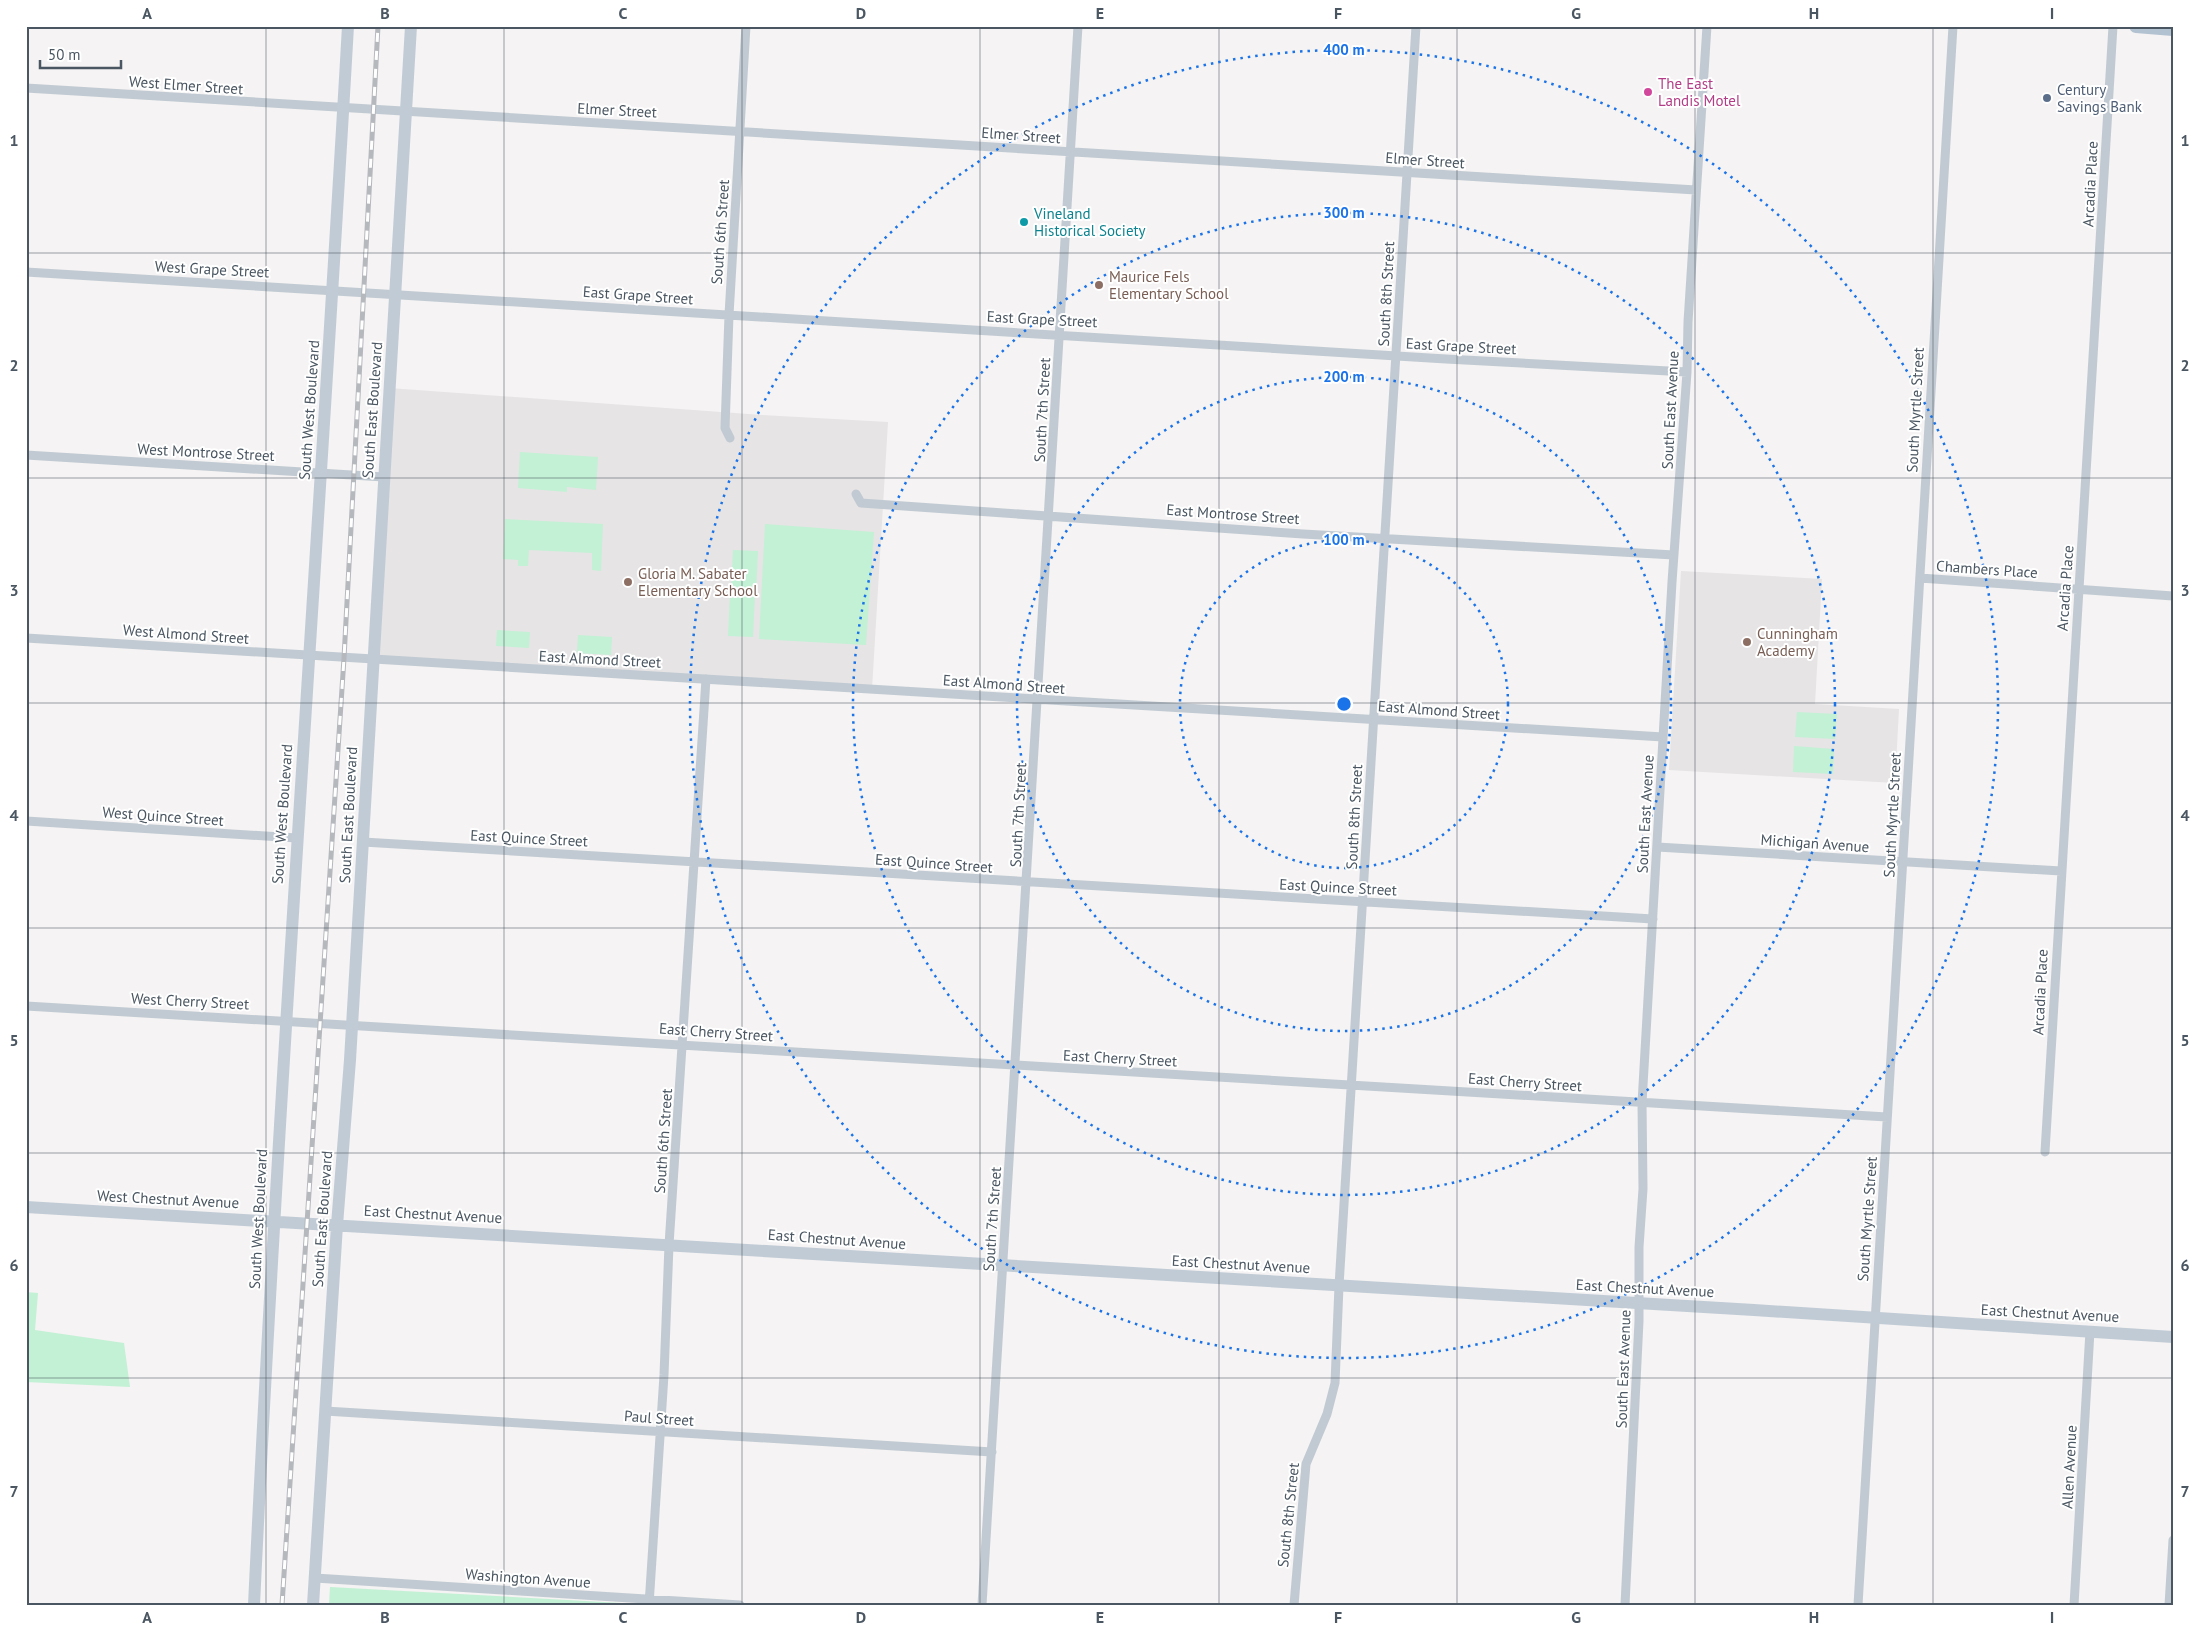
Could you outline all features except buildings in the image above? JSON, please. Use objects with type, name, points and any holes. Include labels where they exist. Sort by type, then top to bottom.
[{"type":"main road","name":"South West Boulevard","points":[[254,1605],[274,1221],[348,26]]},
{"type":"main road","name":"South East Boulevard","points":[[313,1605],[337,1225],[352,1024],[412,26]]},
{"type":"main road","points":[[2136,26],[2164,28]]},
{"type":"main road","name":"West Chestnut Avenue","points":[[26,1207],[308,1223]]},
{"type":"main road","name":"East Chestnut Avenue","points":[[308,1223],[2173,1336]]},
{"type":"street","name":"South 6th Street","points":[[730,438],[725,428],[729,315],[746,26]]},
{"type":"street","name":"South 7th Street","points":[[982,1605],[1050,516],[1078,26]]},
{"type":"street","name":"South 8th Street","points":[[1294,1605],[1306,1464],[1327,1414],[1335,1383],[1339,1286],[1416,26]]},
{"type":"street","name":"South East Avenue","points":[[1625,1605],[1633,1457],[1643,1189],[1642,1103],[1707,26]]},
{"type":"street","name":"South Myrtle Street","points":[[1858,1605],[1953,26]]},
{"type":"street","name":"Arcadia Place","points":[[2045,1152],[2113,26]]},
{"type":"street","name":"West Elmer Street","points":[[26,88],[343,108]]},
{"type":"street","name":"Elmer Street","points":[[343,108],[1696,190]]},
{"type":"street","name":"West Grape Street","points":[[26,272],[395,294]]},
{"type":"street","name":"East Grape Street","points":[[395,294],[1396,356],[1687,372]]},
{"type":"street","name":"West Montrose Street","points":[[26,455],[384,477]]},
{"type":"street","name":"East Montrose Street","points":[[856,494],[861,503],[1384,538],[1674,555]]},
{"type":"street","name":"Chambers Place","points":[[1920,578],[2173,596]]},
{"type":"street","name":"West Almond Street","points":[[26,638],[344,658]]},
{"type":"street","name":"East Almond Street","points":[[344,658],[1663,737]]},
{"type":"street","name":"South 6th Street","points":[[649,1602],[669,1245],[706,679]]},
{"type":"street","name":"West Quince Street","points":[[26,821],[297,838]]},
{"type":"street","name":"East Quince Street","points":[[363,842],[1653,919]]},
{"type":"street","name":"Michigan Avenue","points":[[1657,847],[2061,871]]},
{"type":"street","name":"West Cherry Street","points":[[26,1006],[352,1024]]},
{"type":"street","name":"East Cherry Street","points":[[352,1024],[1887,1117]]},
{"type":"street","name":"Allen Avenue","points":[[2074,1605],[2090,1331]]},
{"type":"street","name":"Paul Street","points":[[325,1411],[992,1452]]},
{"type":"street","points":[[2169,1605],[2173,1540]]},
{"type":"street","name":"Washington Avenue","points":[[315,1578],[649,1602],[740,1605]]},
{"type":"shaded area","name":"Gloria M. Sabater Elementary School","points":[[389,388],[762,415],[888,422],[872,689],[373,659]]},
{"type":"shaded area","name":"Cunningham Academy","points":[[1681,571],[1822,579],[1815,704],[1899,709],[1895,783],[1669,770]]},
{"type":"green space","points":[[520,452],[598,457],[596,490],[567,487],[567,492],[518,488]]},
{"type":"green space","points":[[505,519],[603,524],[601,571],[592,570],[592,553],[529,550],[528,566],[518,566],[518,560],[503,559]]},
{"type":"green space","points":[[765,524],[874,532],[866,645],[759,639]]},
{"type":"green space","points":[[733,550],[758,551],[756,593],[731,591]]},
{"type":"green space","points":[[730,594],[755,596],[753,637],[728,636]]},
{"type":"green space","points":[[497,630],[530,632],[529,648],[496,646]]},
{"type":"green space","points":[[578,635],[612,637],[611,655],[577,653]]},
{"type":"green space","points":[[1797,712],[1837,714],[1835,739],[1795,737]]},
{"type":"green space","points":[[1794,746],[1834,749],[1833,774],[1793,772]]},
{"type":"green space","points":[[26,1292],[38,1293],[35,1330],[124,1343],[130,1387],[26,1382]]},
{"type":"green space","points":[[330,1587],[640,1604],[329,1605]]},
{"type":"railway","points":[[282,1605],[344,658],[378,26]]},
{"type":"place","name":"The East Landis Motel","points":[[1648,92]]},
{"type":"place","name":"Century Savings Bank","points":[[2047,98]]},
{"type":"place","name":"Vineland Historical Society","points":[[1024,222]]},
{"type":"place","name":"Maurice Fels Elementary School","points":[[1099,285]]},
{"type":"place","name":"Gloria M. Sabater Elementary School","points":[[628,582]]},
{"type":"place","name":"Cunningham Academy","points":[[1747,642]]}]
